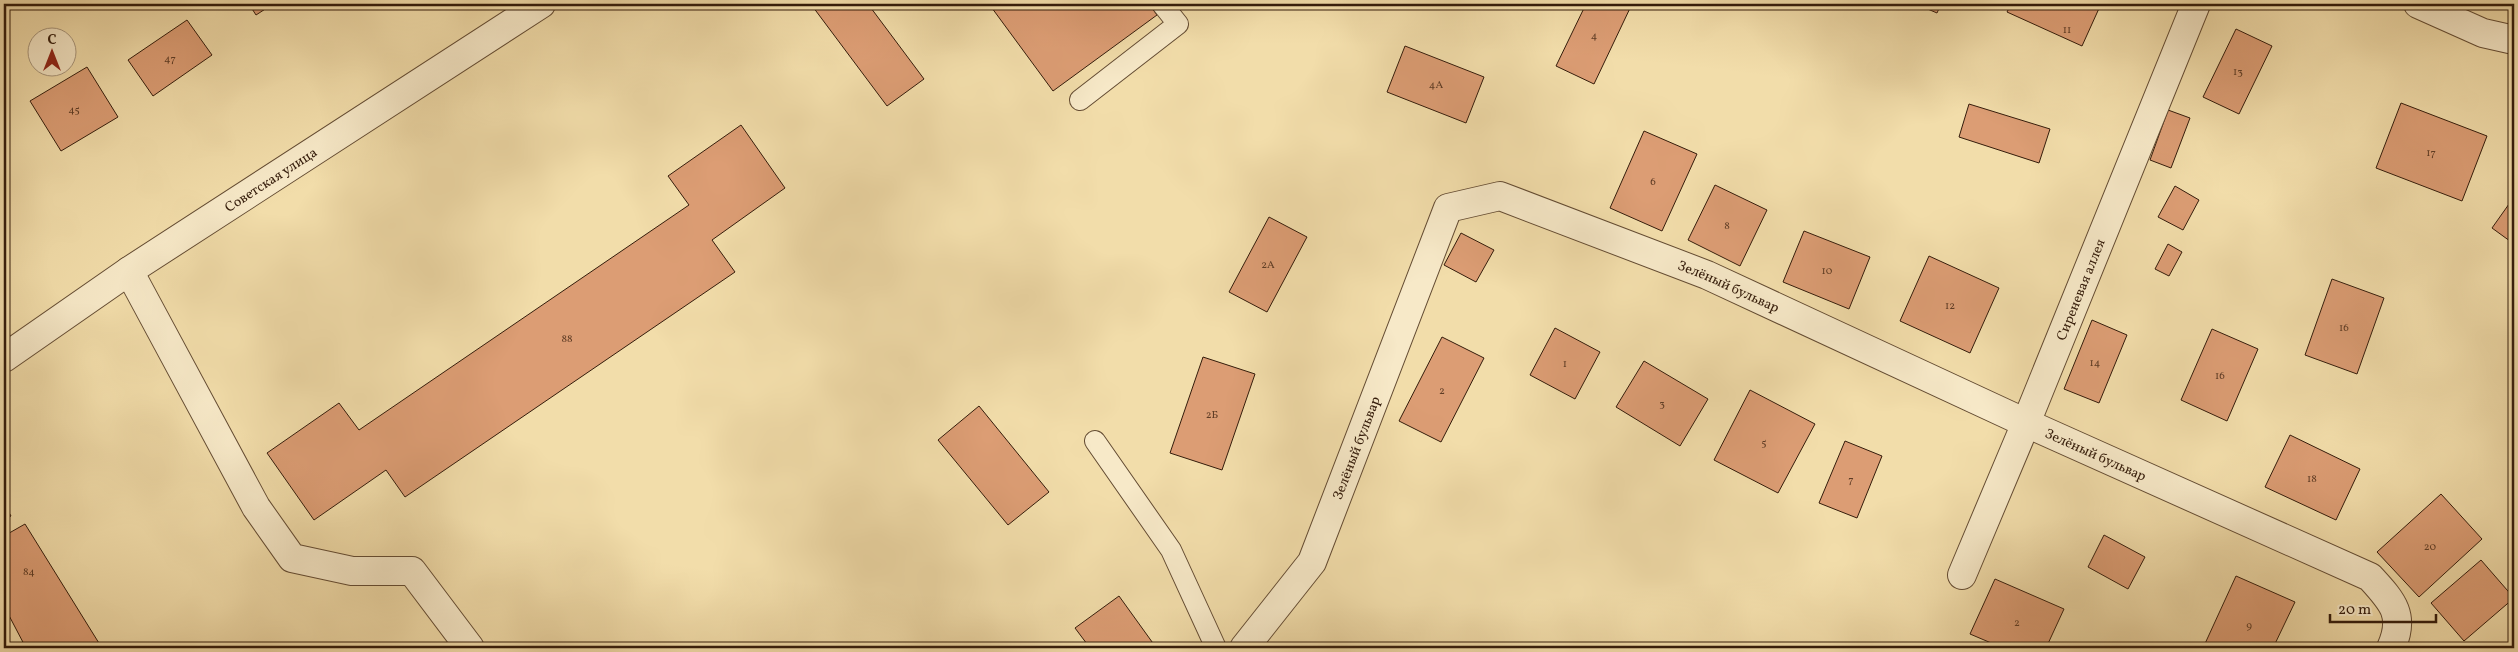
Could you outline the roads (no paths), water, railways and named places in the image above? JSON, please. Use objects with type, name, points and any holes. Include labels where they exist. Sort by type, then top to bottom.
[{"type":"street","name":"Советская улица","points":[[4,358],[129,271],[541,4]]},
{"type":"street","name":"Сиреневая аллея","points":[[1962,575],[2026,423],[2196,4]]},
{"type":"street","points":[[2418,4],[2483,33],[2514,40]]},
{"type":"street","name":"Зелёный бульвар","points":[[1244,648],[1312,562],[1448,208],[1500,196],[1707,275],[2026,423],[2370,577],[2393,602],[2399,631],[2391,648]]},
{"type":"street","points":[[129,271],[256,507],[292,558],[352,571],[412,571],[470,648]]},
{"type":"lane","points":[[1080,100],[1178,24],[1162,4]]},
{"type":"lane","points":[[1095,441],[1171,550],[1216,648]]}]
